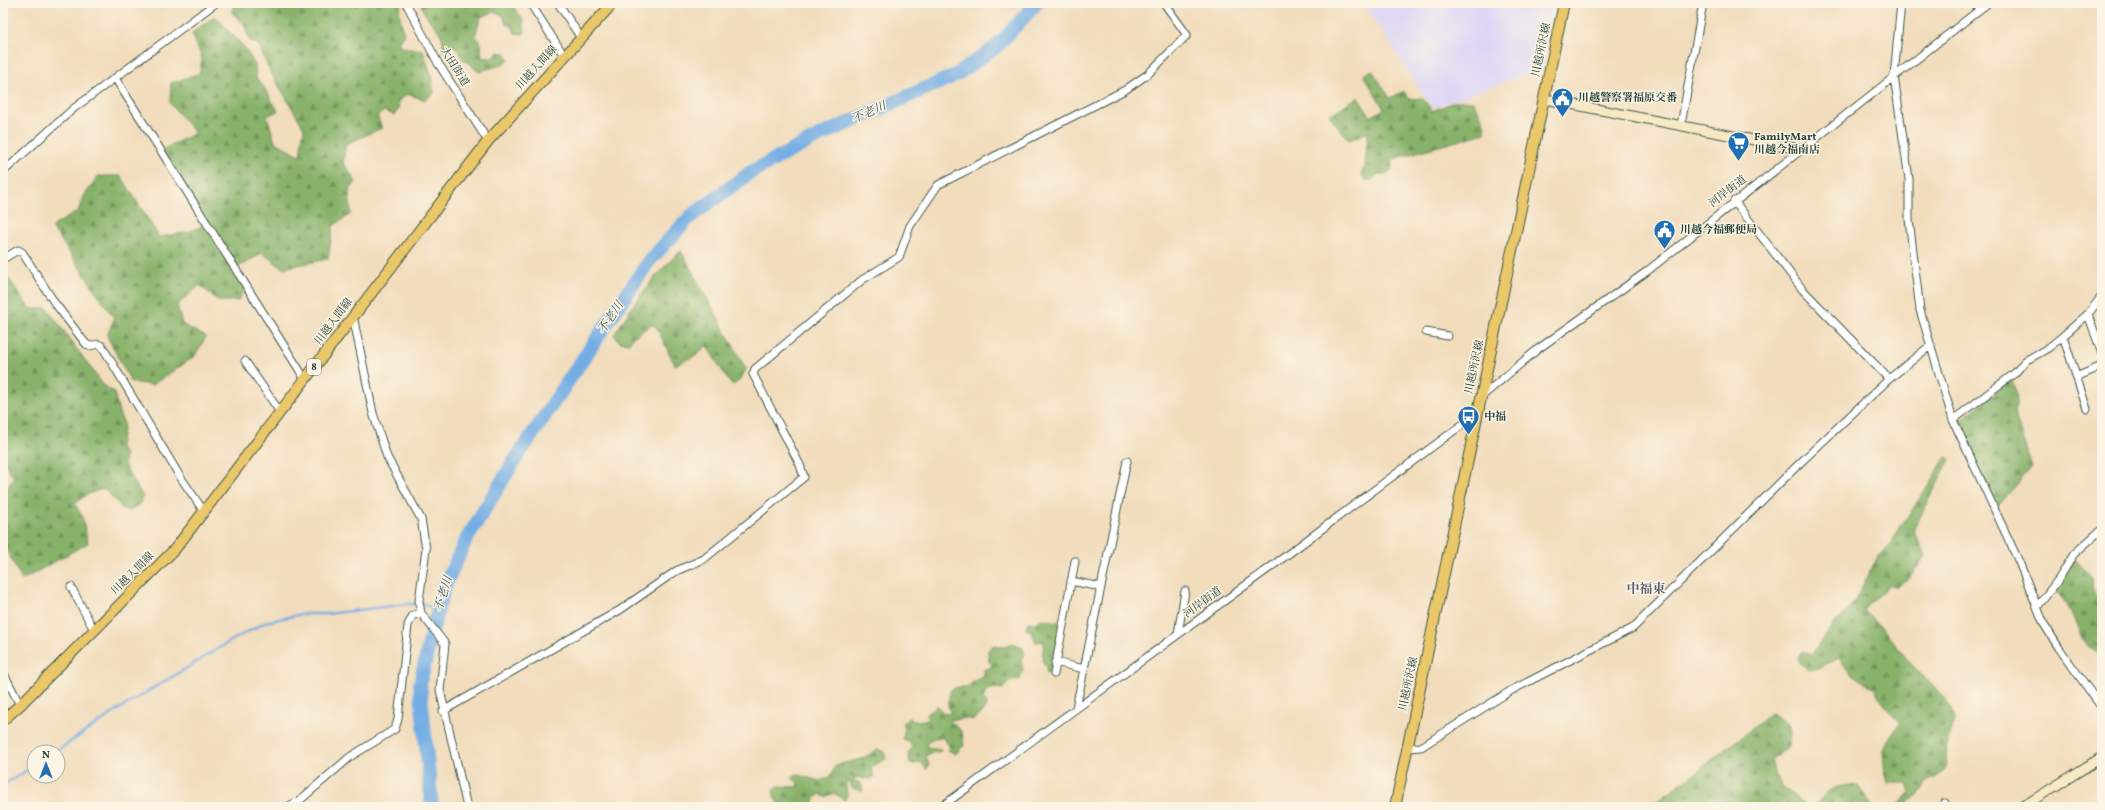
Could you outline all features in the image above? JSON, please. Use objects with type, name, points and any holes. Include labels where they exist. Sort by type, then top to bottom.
[{"type":"main road","name":"川越入間線","points":[[3,720],[20,705],[175,549],[488,141],[613,3]]},
{"type":"main road","name":"川越所沢線","points":[[1395,807],[1545,100],[1564,3]]},
{"type":"street","points":[[3,172],[73,109],[216,3]]},
{"type":"street","name":"大田街道","points":[[406,3],[438,63],[488,141]]},
{"type":"street","points":[[530,3],[564,57]]},
{"type":"street","points":[[558,3],[581,38]]},
{"type":"street","points":[[444,711],[620,610],[676,572],[704,558],[804,477],[800,465],[753,374],[755,369],[862,280],[899,257],[910,226],[938,185],[1125,90],[1148,74],[1187,35],[1164,3]]},
{"type":"street","points":[[1681,125],[1703,3]]},
{"type":"street","points":[[1901,3],[1894,76],[1909,179],[1909,219],[1912,255],[1920,310],[1952,420],[2038,606],[2044,624],[2059,648],[2102,708]]},
{"type":"street","name":"河岸街道","points":[[1481,397],[1538,350],[1646,272],[1800,149],[1988,3]]},
{"type":"street","points":[[115,78],[305,379]]},
{"type":"street","points":[[1545,100],[1800,149]]},
{"type":"street","points":[[1734,201],[1804,290],[1889,379]]},
{"type":"street","points":[[3,259],[18,250],[22,252],[54,302],[86,344],[90,346],[98,344],[102,346],[179,475],[204,513]]},
{"type":"street","points":[[1952,420],[2015,373],[2025,361],[2048,348],[2063,336],[2088,314],[2102,296]]},
{"type":"street","points":[[2088,314],[2102,354]]},
{"type":"street","points":[[353,316],[370,399],[387,457],[421,519],[426,549],[419,601],[421,613],[442,638],[445,644],[440,690],[467,807]]},
{"type":"street","points":[[1426,332],[1448,336]]},
{"type":"street","points":[[2063,336],[2087,409]]},
{"type":"street","points":[[1408,748],[1421,746],[1512,690],[1633,628],[1801,462],[1889,379],[1931,345]]},
{"type":"street","points":[[245,361],[280,412]]},
{"type":"street","points":[[2076,377],[2102,366]]},
{"type":"street","name":"河岸街道","points":[[942,807],[1463,424],[1477,416]]},
{"type":"street","points":[[1076,708],[1127,461]]},
{"type":"street","points":[[2038,606],[2058,580],[2074,554],[2102,529]]},
{"type":"street","points":[[1054,674],[1055,662],[1075,561]]},
{"type":"street","points":[[1071,581],[1101,587]]},
{"type":"street","points":[[71,587],[94,630]]},
{"type":"street","points":[[1178,634],[1185,591]]},
{"type":"street","points":[[287,807],[299,801],[350,757],[395,729],[398,719],[408,624],[413,614],[421,613]]},
{"type":"street","points":[[1055,662],[1084,669]]},
{"type":"street","points":[[3,672],[20,705]]},
{"type":"street","points":[[2022,807],[2102,757]]},
{"type":"shaded area","points":[[1363,3],[1556,3],[1543,71],[1532,74],[1531,72],[1432,108]]},
{"type":"green space","points":[[234,3],[401,3],[399,12],[404,35],[398,43],[403,47],[423,50],[431,74],[434,93],[425,100],[408,94],[398,101],[399,109],[394,115],[384,111],[377,116],[382,128],[346,144],[343,162],[356,182],[349,191],[351,214],[333,226],[328,259],[283,268],[262,253],[237,268],[246,287],[238,301],[218,301],[200,285],[177,305],[182,324],[206,337],[194,357],[152,385],[131,382],[107,336],[114,318],[52,227],[78,211],[83,198],[98,176],[121,176],[159,237],[189,232],[206,224],[160,151],[195,133],[170,103],[171,83],[200,73],[202,58],[192,33],[215,16],[245,48],[255,65],[256,78],[264,87],[278,111],[267,116],[275,142],[300,155],[304,128],[267,66],[259,45],[250,41],[243,22],[232,13]]},
{"type":"green space","points":[[421,3],[511,3],[523,20],[525,33],[515,33],[512,26],[506,24],[503,15],[493,12],[481,17],[475,36],[481,43],[482,58],[492,57],[498,52],[505,53],[509,59],[503,64],[480,72],[463,59],[458,49],[453,46],[446,51],[442,50],[442,37],[439,31],[426,16]]},
{"type":"green space","points":[[1372,70],[1390,98],[1404,91],[1409,99],[1423,98],[1432,111],[1457,101],[1473,101],[1483,120],[1485,133],[1393,159],[1391,170],[1385,174],[1378,174],[1372,180],[1365,180],[1361,173],[1365,167],[1368,132],[1349,140],[1329,115],[1358,97],[1371,117],[1384,109],[1364,75]]},
{"type":"green space","points":[[681,251],[746,369],[740,380],[733,385],[730,383],[706,345],[699,354],[675,365],[656,326],[651,325],[633,337],[629,343],[620,342],[614,335],[636,301],[671,260]]},
{"type":"green space","points":[[3,271],[30,309],[47,308],[104,386],[114,392],[120,416],[124,423],[120,447],[125,455],[124,465],[143,497],[140,504],[129,511],[122,508],[105,489],[93,492],[82,498],[75,504],[82,516],[88,543],[22,580],[3,543],[3,494],[14,478],[3,460]]},
{"type":"green space","points":[[2011,379],[2016,391],[2017,402],[2014,412],[2032,467],[1997,507],[1959,424],[1960,421]]},
{"type":"green space","points":[[1946,457],[1950,459],[1913,531],[1926,555],[1911,576],[1895,588],[1888,584],[1886,589],[1870,602],[1864,610],[1885,631],[1910,663],[1945,698],[1955,718],[1948,739],[1946,765],[1944,770],[1935,778],[1926,782],[1921,792],[1906,804],[1906,807],[1896,807],[1910,792],[1907,783],[1888,783],[1883,756],[1889,739],[1900,723],[1881,700],[1875,689],[1850,673],[1839,658],[1818,668],[1808,670],[1801,664],[1798,658],[1803,651],[1812,654],[1834,624],[1845,614],[1855,601],[1877,558],[1890,546],[1901,525]]},
{"type":"green space","points":[[2075,559],[2091,577],[2092,591],[2096,598],[2102,594],[2102,652],[2100,654],[2091,649],[2085,641],[2080,634],[2070,610],[2060,596],[2053,591]]},
{"type":"green space","points":[[1042,619],[1061,623],[1058,632],[1062,653],[1051,673],[1046,672],[1047,667],[1042,661],[1044,641],[1036,642],[1031,631],[1026,629],[1028,622],[1034,623]]},
{"type":"green space","points":[[1013,643],[1020,646],[1024,651],[1024,656],[1021,659],[1023,670],[1020,679],[1008,682],[1003,689],[993,688],[986,690],[983,698],[987,702],[984,711],[972,720],[968,718],[950,720],[951,723],[955,724],[962,732],[964,746],[955,754],[948,750],[949,746],[943,738],[934,738],[926,744],[927,747],[941,749],[941,751],[926,755],[929,766],[926,770],[920,762],[915,764],[910,763],[908,753],[912,748],[910,742],[903,739],[904,731],[902,723],[909,718],[913,721],[926,720],[928,717],[926,714],[937,705],[943,713],[948,714],[951,712],[948,706],[950,691],[957,687],[968,687],[974,681],[984,677],[984,669],[989,668],[992,665],[989,662],[988,650],[994,645],[1001,647]]},
{"type":"green space","points":[[1772,713],[1789,726],[1790,732],[1789,747],[1771,759],[1775,776],[1783,787],[1806,806],[1815,806],[1824,795],[1833,789],[1844,786],[1858,786],[1873,807],[1648,807],[1694,774]]},
{"type":"green space","points":[[878,749],[884,751],[886,759],[871,767],[874,777],[870,779],[855,777],[854,780],[861,784],[863,791],[851,788],[851,782],[846,783],[847,796],[844,800],[834,793],[825,797],[820,794],[814,799],[815,807],[781,807],[775,798],[773,791],[777,786],[797,787],[798,783],[792,778],[796,774],[820,781],[830,777],[836,765],[862,759]]},
{"type":"waterway","name":"不老川","points":[[432,807],[420,684],[432,631],[445,585],[466,540],[513,463],[649,261],[690,217],[751,172],[821,135],[956,75],[997,46],[1037,3]]},
{"type":"waterway","points":[[66,745],[121,708],[234,639],[266,622],[302,614],[327,614],[407,604],[423,604],[438,610]]},
{"type":"waterway","points":[[3,785],[26,771]]},
{"type":"place","name":"川越警察署福原交番","points":[[1563,118]]},
{"type":"place","name":"FamilyMart 川越今福南店","points":[[1739,162]]},
{"type":"place","name":"川越今福郵便局","points":[[1664,250]]},
{"type":"place","name":"中福","points":[[1468,436]]},
{"type":"district","name":"中福東","points":[[1646,590]]}]
